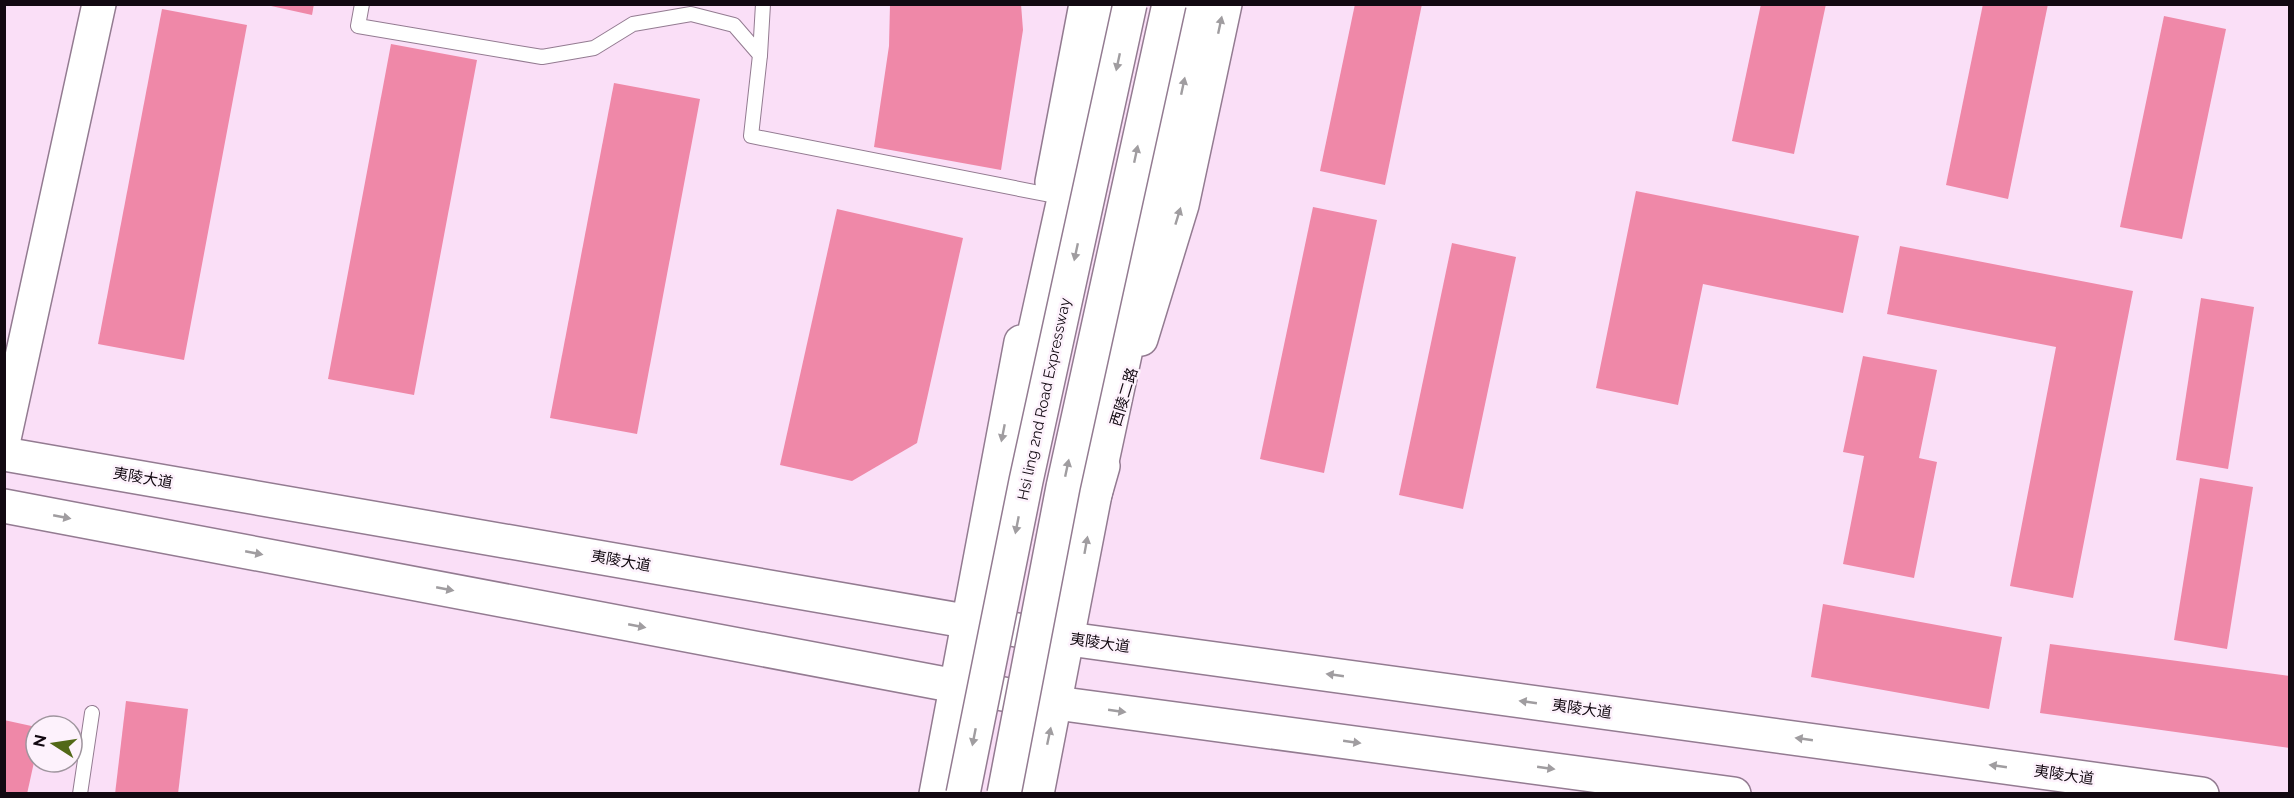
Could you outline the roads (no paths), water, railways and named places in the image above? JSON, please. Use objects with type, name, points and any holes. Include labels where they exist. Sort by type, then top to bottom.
[{"type":"main road","points":[[4,439],[99,4]]},
{"type":"main road","points":[[936,794],[967,621],[1086,4]]},
{"type":"main road","points":[[1026,481],[1030,353],[1107,4]]},
{"type":"main road","name":"Hsi ling 2nd Road Expressway","points":[[963,794],[1026,481],[1130,4]]},
{"type":"main road","points":[[1004,794],[1063,487],[1169,4]]},
{"type":"main road","points":[[1095,494],[1200,4]]},
{"type":"main road","name":"西陵二路","points":[[1037,794],[1069,639],[1095,494],[1182,206],[1225,4]]},
{"type":"main road","name":"夷陵大道","points":[[4,454],[1069,639],[2202,794]]},
{"type":"main road","points":[[4,506],[1056,703],[1734,794]]},
{"type":"lane","points":[[362,4],[358,26],[542,57],[594,48],[633,24],[691,14],[734,25],[760,55]]},
{"type":"lane","points":[[763,4],[751,136],[1050,195]]},
{"type":"lane","points":[[80,794],[92,713]]}]
